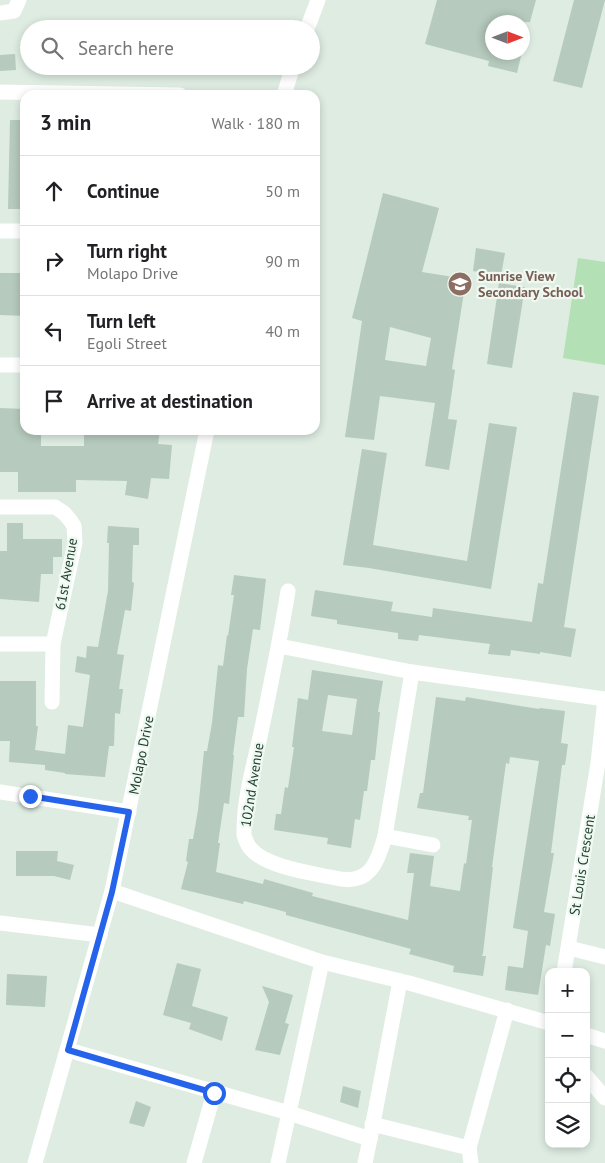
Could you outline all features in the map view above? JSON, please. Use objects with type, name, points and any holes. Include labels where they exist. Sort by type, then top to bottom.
[{"type":"street","points":[[0,13],[14,11],[20,0]]},
{"type":"street","points":[[310,20],[318,0]]},
{"type":"street","points":[[285,90],[290,75]]},
{"type":"street","points":[[0,92],[20,92]]},
{"type":"street","points":[[0,231],[20,231]]},
{"type":"street","points":[[0,365],[20,365]]},
{"type":"street","name":"Molapo Drive","points":[[35,1163],[112,892],[206,435]]},
{"type":"street","name":"61st Avenue","points":[[0,507],[55,507],[64,513],[74,526],[75,543],[53,644],[52,702]]},
{"type":"street","name":"102nd Avenue","points":[[288,591],[279,646],[246,802],[243,834],[250,848],[270,863],[343,880],[358,879],[372,870],[385,836],[412,672]]},
{"type":"street","points":[[0,644],[53,644]]},
{"type":"street","points":[[279,646],[412,672],[605,699]]},
{"type":"street","name":"St Louis Crescent","points":[[565,968],[602,763],[605,699]]},
{"type":"street","points":[[0,792],[129,812]]},
{"type":"street","points":[[385,836],[433,845]]},
{"type":"street","points":[[112,892],[322,962],[400,981],[545,1022]]},
{"type":"street","points":[[0,923],[100,935]]},
{"type":"street","points":[[569,948],[605,956]]},
{"type":"street","points":[[278,1163],[322,962]]},
{"type":"street","points":[[365,1163],[400,981]]},
{"type":"street","points":[[68,1050],[289,1113],[470,1155],[507,1010]]},
{"type":"street","points":[[590,1035],[605,1041]]},
{"type":"street","points":[[590,1081],[605,1098]]},
{"type":"street","points":[[194,1163],[214,1093]]},
{"type":"green space","points":[[578,258],[605,262],[605,365],[563,358]]},
{"type":"building","points":[[437,0],[536,0],[530,22],[530,15],[485,15],[485,60],[425,44]]},
{"type":"building","points":[[574,0],[605,0],[582,88],[553,81]]},
{"type":"building","points":[[15,54],[16,70],[0,71],[0,55]]},
{"type":"building","points":[[485,60],[520,60],[517,73],[488,66],[489,61]]},
{"type":"building","points":[[10,120],[20,120],[20,209],[8,209]]},
{"type":"building","points":[[383,193],[439,208],[422,272],[466,279],[452,369],[455,370],[448,419],[457,420],[449,470],[425,466],[435,403],[380,396],[374,440],[345,437],[362,321],[352,318]],"holes":[[[390,327],[431,338],[426,366],[385,360]]]},
{"type":"building","points":[[476,248],[505,253],[501,276],[473,271]]},
{"type":"building","points":[[0,273],[20,273],[20,316],[0,315]]},
{"type":"building","points":[[499,283],[525,287],[512,368],[487,364]]},
{"type":"building","points":[[573,392],[599,396],[564,627],[576,629],[571,657],[511,650],[510,656],[488,654],[490,644],[419,635],[418,641],[398,639],[398,633],[337,624],[337,620],[311,616],[315,590],[393,602],[391,611],[432,617],[433,608],[532,622],[538,583],[543,584]]},
{"type":"building","points":[[0,408],[20,409],[20,435],[41,435],[41,446],[84,446],[84,435],[159,435],[158,444],[172,445],[169,479],[151,478],[148,499],[125,495],[127,481],[76,480],[76,492],[18,492],[18,472],[0,472]]},
{"type":"building","points":[[489,423],[517,427],[491,589],[343,565],[362,449],[387,453],[373,545],[467,561]]},
{"type":"building","points":[[7,523],[23,523],[23,539],[62,539],[62,557],[53,557],[53,574],[41,574],[39,602],[0,599],[0,551],[7,551]]},
{"type":"building","points":[[108,526],[139,528],[139,545],[133,545],[132,582],[134,583],[131,611],[125,610],[117,654],[124,655],[119,689],[123,689],[120,714],[115,713],[114,746],[109,746],[105,777],[65,774],[45,770],[45,765],[9,762],[10,741],[0,741],[0,681],[36,681],[36,726],[38,726],[35,750],[65,754],[68,725],[83,727],[90,675],[75,672],[77,656],[86,658],[87,646],[98,647],[108,591]]},
{"type":"building","points":[[234,575],[266,579],[260,630],[253,629],[247,669],[244,717],[238,717],[229,804],[224,803],[216,872],[263,884],[264,879],[313,893],[312,896],[408,920],[414,873],[407,873],[410,853],[434,856],[430,886],[460,891],[472,820],[468,820],[469,816],[417,808],[420,793],[423,793],[436,697],[465,701],[466,697],[539,709],[565,711],[561,743],[568,744],[565,765],[562,765],[551,853],[554,853],[544,912],[555,914],[550,946],[546,945],[538,995],[505,990],[508,966],[523,968],[528,931],[513,928],[539,761],[510,757],[509,764],[506,763],[482,956],[486,956],[483,976],[453,972],[454,966],[409,954],[411,949],[286,915],[286,912],[244,901],[243,904],[181,889],[188,862],[186,861],[189,839],[193,839],[198,810],[204,751],[207,751],[212,723],[218,665],[223,666],[234,595],[231,595]]},
{"type":"building","points":[[312,670],[383,681],[378,712],[380,712],[375,760],[371,760],[367,791],[364,791],[360,820],[355,819],[351,848],[327,844],[328,838],[274,830],[276,814],[281,814],[285,787],[288,788],[298,698],[308,700]],"holes":[[[328,695],[357,699],[352,735],[322,731]]]},
{"type":"building","points":[[16,851],[58,851],[57,861],[74,865],[70,880],[54,876],[16,876]]},
{"type":"building","points":[[177,963],[201,969],[192,1006],[228,1017],[222,1041],[189,1029],[191,1023],[163,1015]]},
{"type":"building","points":[[7,974],[47,976],[45,1007],[6,1005]]},
{"type":"building","points":[[262,986],[293,995],[285,1023],[289,1024],[280,1055],[255,1050],[269,1002]]},
{"type":"building","points":[[343,1086],[361,1091],[358,1108],[340,1102]]},
{"type":"building","points":[[136,1101],[151,1107],[144,1127],[129,1123]]},
{"type":"place","name":"Sunrise View Secondary School","points":[[460,284]]},
{"type":"route","points":[[30,796],[129,812],[112,892],[68,1050],[214,1093]]}]
